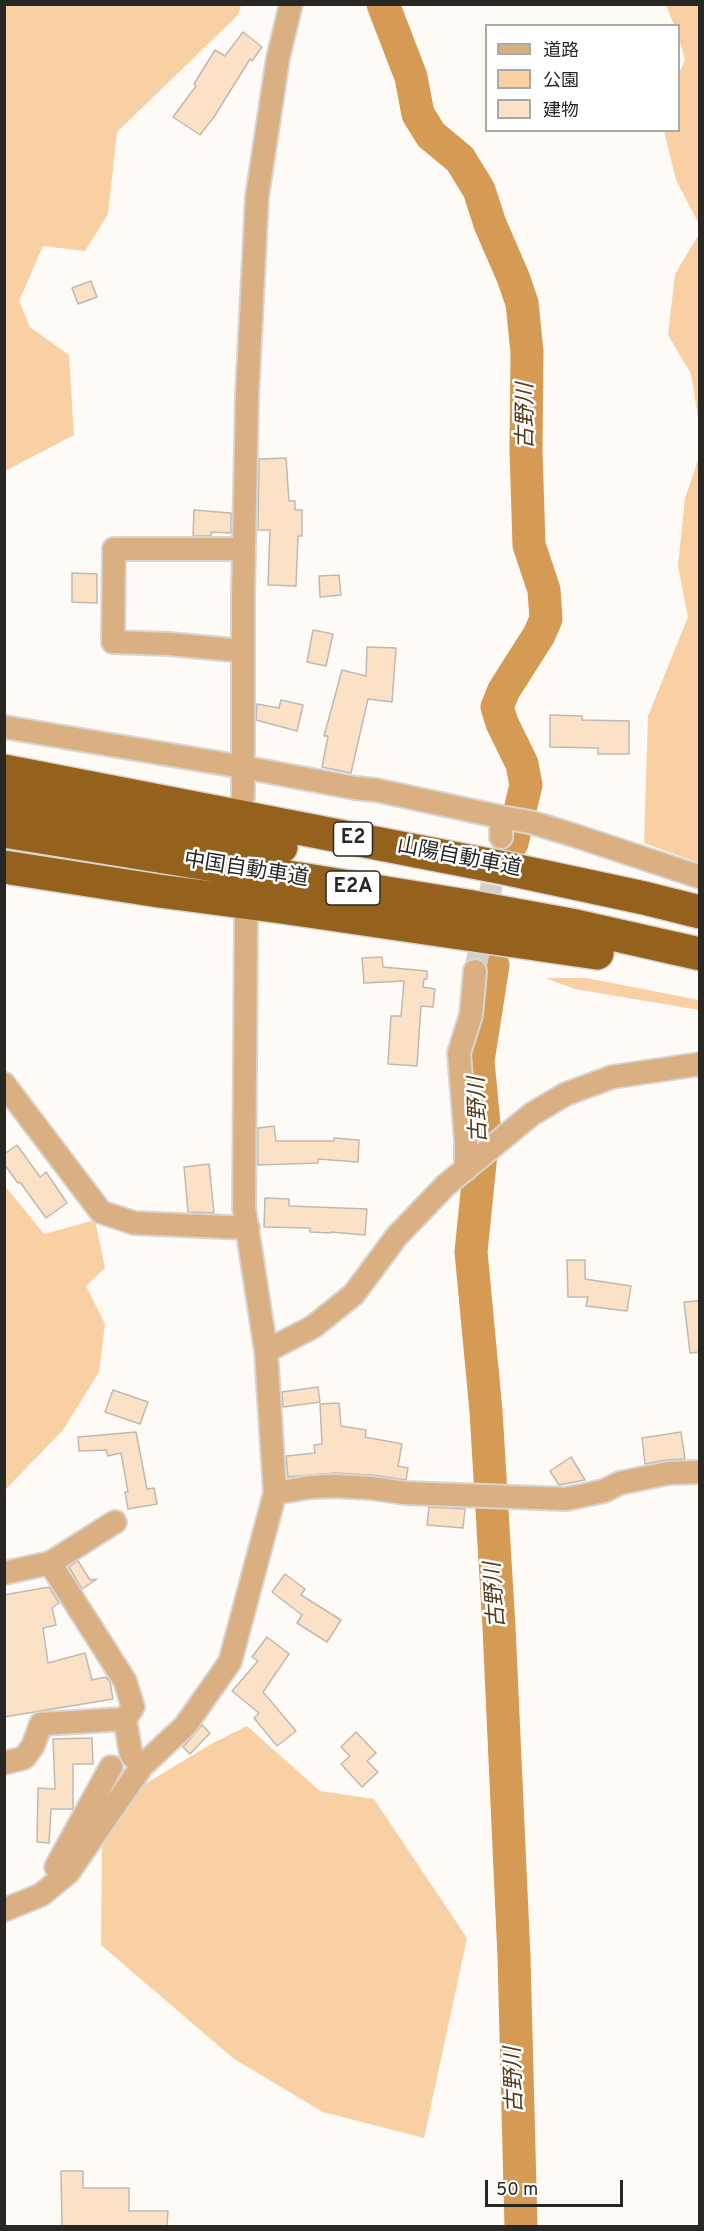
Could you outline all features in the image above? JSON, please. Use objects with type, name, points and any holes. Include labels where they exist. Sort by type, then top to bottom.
[{"type":"highway","name":"山陽自動車道","points":[[4,771],[504,868],[699,912]]},
{"type":"highway","name":"中国自動車道","points":[[4,803],[499,884],[699,924]]},
{"type":"highway","name":"中国自動車道","points":[[4,831],[467,906],[699,954]]},
{"type":"highway","points":[[4,867],[159,891],[559,946],[699,970]]},
{"type":"street","points":[[243,797],[247,397],[257,198],[278,58],[291,4]]},
{"type":"street","points":[[243,651],[169,644],[113,642],[114,549],[244,549]]},
{"type":"street","points":[[4,727],[376,790],[501,827],[530,822],[699,877]]},
{"type":"street","points":[[4,1910],[40,1895],[68,1873],[142,1766],[185,1726],[230,1662],[274,1493],[266,1351],[244,1208],[246,920]]},
{"type":"street","points":[[466,1169],[459,1053],[471,1015],[475,971]]},
{"type":"street","points":[[266,1351],[314,1328],[354,1294],[397,1236],[446,1185],[532,1114],[566,1094],[612,1077],[699,1064]]},
{"type":"street","points":[[4,1084],[101,1212],[134,1223],[248,1228]]},
{"type":"street","points":[[274,1493],[334,1486],[405,1493],[566,1499],[604,1491],[620,1483],[669,1473],[699,1472]]},
{"type":"street","points":[[4,1573],[50,1563],[116,1522]]},
{"type":"street","points":[[50,1563],[125,1681],[133,1707],[125,1719],[131,1754],[142,1766]]},
{"type":"street","points":[[4,1763],[24,1758],[33,1746],[40,1724],[125,1719]]},
{"type":"street","points":[[40,1895],[111,1767]]},
{"type":"green space","points":[[5,4],[241,5],[238,15],[117,132],[108,214],[85,251],[43,246],[19,301],[30,327],[69,355],[74,435],[5,471]]},
{"type":"green space","points":[[666,5],[699,5],[699,224],[676,180],[664,132],[680,132],[680,72],[685,59],[680,42],[680,24],[674,24]]},
{"type":"green space","points":[[699,234],[699,424],[691,374],[668,335],[675,274]]},
{"type":"green space","points":[[699,457],[699,863],[644,843],[648,716],[688,617],[678,566],[685,498]]},
{"type":"green space","points":[[545,978],[586,978],[699,1000],[699,1010],[575,989]]},
{"type":"green space","points":[[4,1185],[44,1234],[95,1220],[105,1268],[86,1286],[105,1324],[99,1372],[63,1430],[5,1490]]},
{"type":"green space","points":[[247,1726],[320,1791],[374,1799],[467,1938],[424,2138],[323,2112],[234,2059],[101,1945],[102,1847],[140,1787],[213,1743]]},
{"type":"building","points":[[243,32],[262,47],[252,61],[250,59],[214,117],[200,135],[173,117],[196,86],[194,84],[215,50],[225,56]]},
{"type":"building","points":[[91,281],[97,297],[78,304],[72,288]]},
{"type":"building","points":[[286,458],[289,501],[295,501],[295,510],[302,510],[302,536],[298,536],[296,586],[268,585],[270,530],[258,530],[259,459]]},
{"type":"building","points":[[194,510],[231,513],[231,533],[211,532],[211,536],[193,536]]},
{"type":"building","points":[[72,573],[97,574],[97,603],[72,602]]},
{"type":"building","points":[[339,575],[341,595],[320,597],[319,576]]},
{"type":"building","points":[[313,630],[333,634],[326,666],[307,662]]},
{"type":"building","points":[[367,647],[396,648],[392,702],[368,699],[351,773],[322,767],[328,736],[324,736],[342,670],[366,676]]},
{"type":"building","points":[[281,700],[303,705],[297,731],[256,720],[257,704],[279,708]]},
{"type":"building","points":[[550,715],[582,716],[582,720],[629,721],[629,754],[598,754],[598,748],[550,747]]},
{"type":"building","points":[[382,957],[383,967],[427,971],[427,979],[424,979],[423,987],[435,989],[433,1007],[421,1006],[417,1066],[388,1064],[391,1016],[401,1016],[404,981],[364,983],[362,958]]},
{"type":"building","points":[[274,1126],[276,1141],[334,1141],[334,1138],[359,1140],[358,1162],[318,1159],[318,1163],[258,1165],[258,1128]]},
{"type":"building","points":[[17,1145],[40,1177],[46,1172],[67,1203],[46,1218],[4,1164],[4,1154]]},
{"type":"building","points":[[209,1164],[214,1213],[188,1212],[184,1167]]},
{"type":"building","points":[[265,1198],[289,1199],[289,1206],[367,1209],[365,1235],[310,1232],[310,1228],[264,1227]]},
{"type":"building","points":[[567,1260],[585,1260],[585,1279],[631,1286],[627,1311],[586,1306],[588,1297],[568,1297]]},
{"type":"building","points":[[699,1301],[699,1352],[690,1353],[684,1302]]},
{"type":"building","points":[[318,1387],[320,1402],[283,1407],[282,1392]]},
{"type":"building","points":[[113,1390],[148,1402],[140,1424],[105,1412]]},
{"type":"building","points":[[339,1403],[341,1426],[366,1430],[365,1437],[402,1444],[398,1466],[408,1468],[406,1480],[335,1473],[288,1477],[286,1456],[315,1453],[314,1445],[322,1444],[320,1404]]},
{"type":"building","points":[[136,1432],[147,1489],[154,1488],[157,1504],[128,1509],[125,1492],[128,1492],[121,1453],[108,1456],[106,1450],[79,1451],[78,1437]]},
{"type":"building","points":[[681,1432],[685,1459],[645,1464],[642,1438]]},
{"type":"building","points":[[571,1457],[585,1480],[559,1485],[550,1471]]},
{"type":"building","points":[[429,1507],[465,1509],[463,1528],[427,1525]]},
{"type":"building","points":[[78,1561],[90,1580],[97,1579],[82,1589],[69,1567]]},
{"type":"building","points":[[285,1574],[305,1589],[301,1595],[341,1620],[327,1642],[297,1623],[302,1615],[272,1592]]},
{"type":"building","points":[[49,1587],[59,1603],[52,1608],[56,1625],[43,1628],[48,1663],[85,1653],[92,1680],[106,1677],[110,1682],[113,1699],[4,1717],[4,1595]]},
{"type":"building","points":[[267,1637],[289,1654],[263,1692],[296,1731],[277,1746],[254,1718],[259,1713],[232,1691],[258,1661],[252,1657]]},
{"type":"building","points":[[202,1725],[210,1733],[190,1754],[183,1747]]},
{"type":"building","points":[[356,1732],[376,1753],[367,1761],[378,1772],[362,1787],[341,1764],[350,1756],[341,1747]]},
{"type":"building","points":[[92,1738],[93,1764],[73,1764],[73,1809],[51,1809],[49,1843],[37,1842],[38,1788],[55,1789],[53,1739]]},
{"type":"building","points":[[61,2171],[83,2171],[83,2188],[129,2188],[129,2211],[168,2211],[167,2226],[62,2226]]},
{"type":"waterway","name":"古野川","points":[[383,4],[411,77],[418,114],[431,135],[460,159],[479,190],[490,224],[522,303],[527,352],[526,450],[529,545],[544,590],[546,619],[539,635],[504,690],[497,707],[502,723],[522,764],[526,785],[512,843]]},
{"type":"waterway","name":"古野川","points":[[493,965],[478,1061],[484,1124],[471,1252],[486,1411],[499,1627],[514,1957],[521,2226]]},
{"type":"tunnel","points":[[475,971],[498,852]]}]
